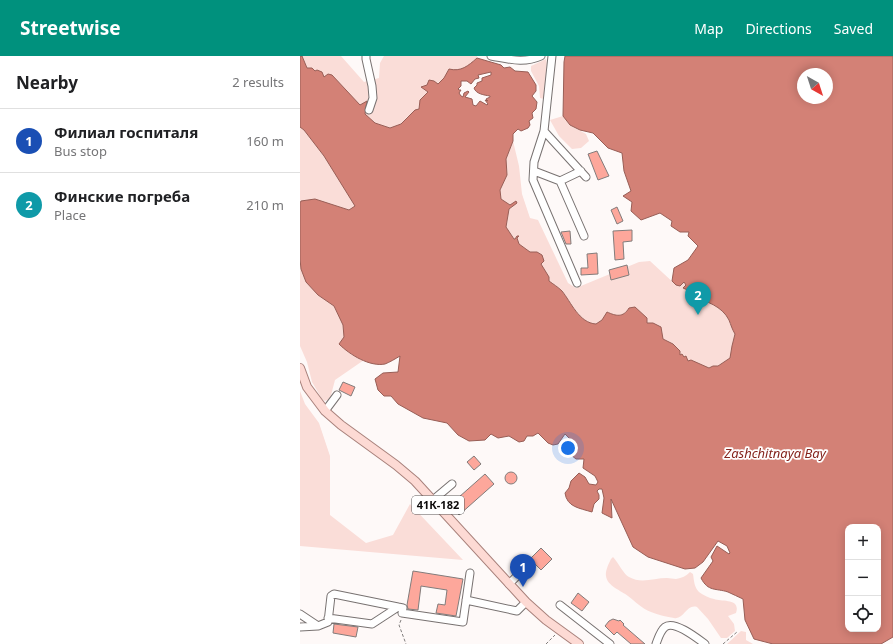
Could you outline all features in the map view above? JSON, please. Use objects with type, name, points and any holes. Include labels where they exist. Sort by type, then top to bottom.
[{"type":"main road","name":"41К-182","points":[[300,368],[304,382],[325,411],[341,425],[401,468],[433,500],[526,602],[560,631],[579,644]]},
{"type":"street","points":[[366,56],[373,98],[369,110]]},
{"type":"street","points":[[491,56],[518,61],[528,61],[541,56]]},
{"type":"street","points":[[552,56],[544,131],[534,162],[533,180],[577,283]]},
{"type":"street","points":[[544,131],[586,178]]},
{"type":"street","points":[[534,171],[560,180],[581,171]]},
{"type":"street","points":[[560,180],[584,236]]},
{"type":"street","points":[[325,411],[337,395]]},
{"type":"street","points":[[433,500],[452,484]]},
{"type":"street","points":[[300,627],[318,626],[328,622],[330,596],[334,594],[400,610],[463,622],[470,574]]},
{"type":"street","points":[[508,584],[519,574]]},
{"type":"street","points":[[466,600],[517,611],[526,602]]},
{"type":"street","points":[[560,605],[610,644]]},
{"type":"street","points":[[328,618],[372,624],[400,610]]},
{"type":"street","points":[[300,614],[318,626]]},
{"type":"street","points":[[656,644],[661,632],[666,626],[670,625],[686,631],[705,644]]},
{"type":"path","points":[[400,610],[399,625],[406,644]]},
{"type":"path","points":[[546,644],[560,631]]},
{"type":"path","points":[[722,644],[737,632]]},
{"type":"shaded area","points":[[302,56],[341,56],[364,82],[379,78],[380,63],[384,56],[477,56],[477,58],[464,68],[449,70],[444,78],[428,92],[419,110],[407,117],[401,124],[390,128],[375,123],[365,114],[364,110],[332,75],[324,77],[307,68]]},
{"type":"shaded area","points":[[546,59],[547,64],[544,99],[540,98],[539,86],[531,71],[531,66]]},
{"type":"shaded area","points":[[563,116],[570,125],[586,134],[589,141],[581,148],[572,149],[559,136],[550,120]]},
{"type":"shaded area","points":[[300,127],[324,156],[356,206],[349,210],[336,206],[301,201],[300,203]]},
{"type":"shaded area","points":[[513,141],[519,166],[522,194],[530,218],[538,220],[568,283],[576,288],[639,262],[650,261],[676,285],[684,282],[693,297],[713,305],[726,315],[735,334],[730,358],[717,366],[709,368],[688,361],[680,355],[680,351],[673,344],[663,339],[647,323],[625,314],[619,316],[607,312],[602,320],[596,324],[590,323],[580,316],[562,291],[549,281],[549,277],[541,264],[537,252],[530,252],[519,244],[517,238],[514,238],[506,227],[509,209],[513,207],[501,199],[500,190],[507,175],[506,159]]},
{"type":"shaded area","points":[[300,259],[301,269],[318,295],[334,306],[343,325],[344,337],[352,355],[364,360],[335,380],[330,399],[325,401],[322,399],[312,382],[307,362],[300,346]]},
{"type":"shaded area","points":[[300,391],[305,404],[319,423],[330,456],[330,515],[366,543],[393,535],[410,504],[463,560],[300,546]]},
{"type":"shaded area","points":[[613,557],[627,576],[638,580],[667,578],[676,579],[684,577],[690,572],[693,574],[695,586],[699,592],[710,598],[730,602],[736,605],[736,613],[728,616],[734,624],[735,631],[727,638],[721,638],[708,619],[697,607],[690,608],[677,618],[660,615],[644,609],[607,580],[607,569]]},
{"type":"shaded area","points":[[741,631],[746,632],[746,640],[753,644],[727,644]]},
{"type":"water","name":"Zashchitnaya Bay","points":[[300,56],[302,56],[307,68],[312,68],[315,71],[317,70],[322,72],[324,77],[328,74],[332,75],[360,105],[367,101],[365,114],[375,123],[390,128],[401,124],[415,110],[419,109],[420,100],[428,92],[421,87],[427,85],[429,80],[438,84],[444,78],[449,69],[461,69],[477,58],[501,65],[504,68],[510,67],[515,71],[528,72],[536,85],[536,91],[532,96],[537,102],[536,109],[532,113],[533,118],[529,121],[530,125],[528,128],[521,131],[518,129],[513,134],[513,141],[506,159],[507,175],[500,190],[501,199],[510,205],[516,201],[517,203],[509,209],[506,227],[514,239],[519,236],[517,238],[519,244],[530,252],[537,252],[542,255],[544,261],[541,264],[549,277],[549,281],[562,291],[576,311],[585,320],[596,324],[602,320],[607,312],[622,315],[629,308],[635,307],[647,318],[647,323],[653,323],[661,327],[663,339],[673,344],[680,351],[680,355],[682,354],[684,357],[686,356],[688,361],[691,360],[709,368],[718,366],[730,358],[735,334],[729,320],[722,311],[708,302],[693,297],[690,291],[683,288],[686,285],[684,282],[680,286],[676,285],[672,281],[674,268],[688,260],[698,246],[688,236],[689,232],[680,232],[671,226],[672,221],[660,213],[641,220],[631,211],[632,202],[623,196],[631,191],[624,171],[622,153],[608,148],[593,133],[580,130],[570,125],[563,116],[565,56],[893,56],[893,637],[881,644],[773,644],[754,639],[745,620],[743,599],[728,592],[709,588],[701,578],[713,561],[711,557],[717,546],[729,554],[730,553],[727,546],[718,541],[703,562],[695,568],[685,569],[648,557],[633,547],[611,499],[612,518],[602,513],[604,498],[602,489],[597,491],[599,499],[594,504],[592,512],[578,508],[568,501],[565,493],[569,488],[571,481],[579,473],[585,477],[589,484],[596,485],[598,482],[595,476],[583,468],[584,459],[576,459],[566,451],[574,443],[565,434],[558,444],[553,445],[548,443],[538,433],[533,436],[527,436],[524,441],[519,442],[509,436],[498,438],[491,434],[485,440],[469,441],[458,435],[447,423],[423,418],[398,404],[391,396],[384,396],[378,390],[375,379],[383,373],[398,372],[400,356],[385,364],[373,364],[354,356],[339,344],[344,337],[343,325],[334,306],[318,295],[306,282],[301,269],[301,201],[315,199],[349,210],[355,206],[324,156],[300,127]],"holes":[[[491,72],[491,75],[482,78],[482,81],[477,83],[474,88],[478,93],[490,96],[486,99],[488,101],[485,100],[488,104],[487,105],[480,101],[476,106],[473,105],[472,99],[465,97],[469,92],[468,91],[464,93],[463,97],[461,96],[459,93],[461,90],[458,89],[461,86],[461,81],[467,81],[471,84],[475,79],[479,78],[478,75]]]},
{"type":"building","points":[[597,151],[609,176],[598,180],[588,154]]},
{"type":"building","points":[[617,207],[623,221],[617,224],[611,210]]},
{"type":"building","points":[[632,230],[632,241],[623,242],[624,259],[615,260],[613,231]]},
{"type":"building","points":[[570,231],[571,244],[566,244],[561,232]]},
{"type":"building","points":[[597,253],[598,274],[581,275],[581,268],[588,268],[587,254]]},
{"type":"building","points":[[627,265],[629,275],[611,280],[609,270]]},
{"type":"building","points":[[343,382],[355,387],[351,396],[339,390]]},
{"type":"building","points":[[474,456],[481,464],[474,470],[467,462]]},
{"type":"building","points":[[509,472],[513,472],[517,478],[513,484],[509,484],[505,480],[505,476]]},
{"type":"building","points":[[485,474],[494,484],[459,515],[450,505]]},
{"type":"building","points":[[541,548],[552,559],[541,570],[530,559]]},
{"type":"building","points":[[413,571],[463,579],[456,616],[436,613],[438,604],[445,605],[447,590],[421,586],[418,610],[408,609],[407,605]]},
{"type":"building","points":[[578,593],[589,602],[582,611],[571,603]]},
{"type":"building","points":[[613,619],[620,620],[624,624],[623,625],[645,644],[631,644],[617,632],[614,635],[605,626]]},
{"type":"building","points":[[334,624],[358,627],[356,637],[333,633]]},
{"type":"place","name":"Финские погреба","points":[[698,315]]},
{"type":"place","name":"Филиал госпиталя","points":[[523,587]]}]
